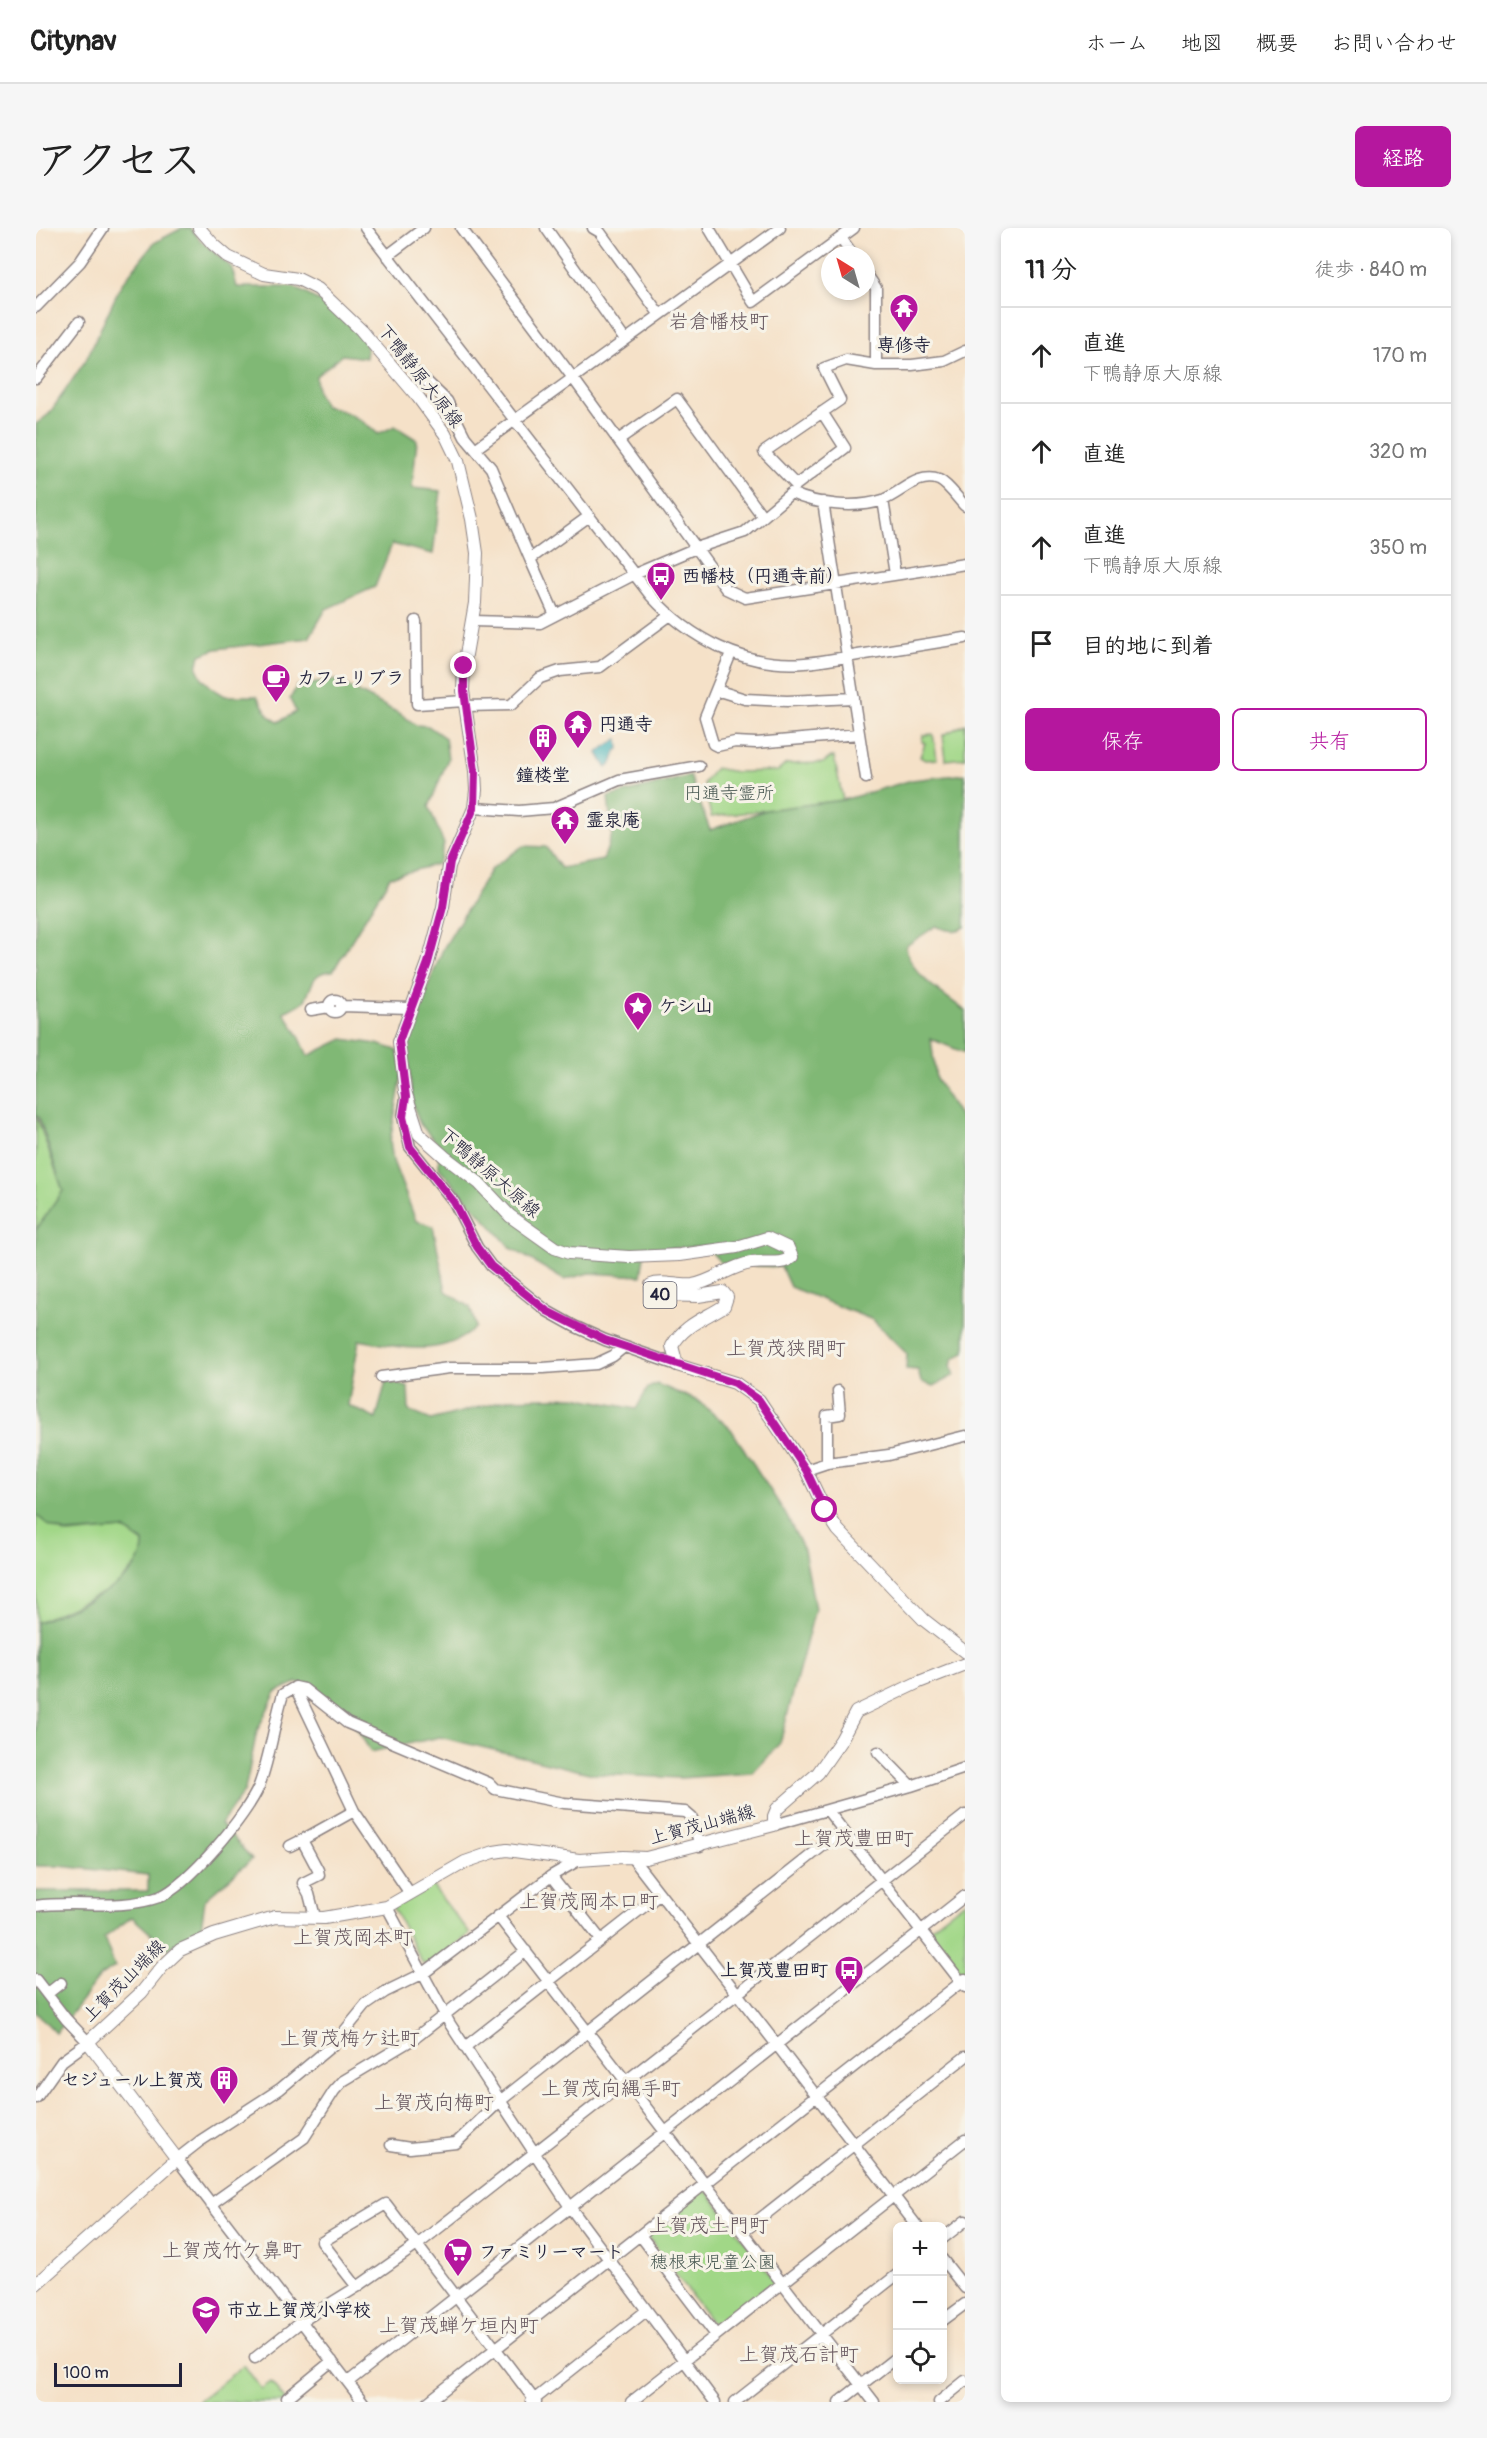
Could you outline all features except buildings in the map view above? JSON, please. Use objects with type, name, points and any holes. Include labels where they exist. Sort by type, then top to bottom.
[{"type":"main road","name":"下鴨静原大原線","points":[[199,228],[228,257],[264,274],[298,279],[318,289],[361,330],[418,397],[445,434],[458,461],[472,519],[477,574],[473,621],[464,666],[466,703],[475,771],[474,808],[450,862],[443,907],[428,963],[399,1041],[406,1097],[415,1126],[423,1140],[479,1183],[510,1216],[555,1248],[569,1252],[629,1257],[680,1255],[718,1251],[767,1238],[788,1248],[792,1257],[783,1262],[743,1264],[693,1285],[659,1283],[651,1285],[652,1293],[657,1295],[698,1296],[723,1292],[727,1297],[724,1306],[695,1321],[676,1338],[672,1346],[672,1353],[677,1365]]},
{"type":"main road","points":[[677,1365],[735,1383],[759,1400],[806,1470],[825,1510],[838,1530],[924,1620],[965,1652]]},
{"type":"main road","name":"上賀茂山端線","points":[[177,2159],[88,2042],[142,1992],[162,1967],[180,1950],[214,1935],[275,1917],[324,1918],[387,1907],[465,1862],[494,1852],[507,1850],[579,1860],[646,1858],[700,1846],[774,1825],[774,1815],[777,1809],[818,1773],[841,1740],[856,1712],[919,1682],[965,1664]]},
{"type":"main road","points":[[36,2284],[177,2159]]},
{"type":"street","points":[[36,307],[80,262],[104,228]]},
{"type":"street","points":[[366,228],[588,517],[669,616],[702,640],[731,653],[786,663],[805,663],[965,638]]},
{"type":"street","points":[[387,256],[424,228]]},
{"type":"street","points":[[461,228],[726,589],[745,598],[965,564]]},
{"type":"street","points":[[546,228],[625,340]]},
{"type":"street","points":[[593,228],[600,232],[660,315]]},
{"type":"street","points":[[709,228],[753,302],[854,228]]},
{"type":"street","points":[[475,449],[780,228]]},
{"type":"street","points":[[841,238],[847,246]]},
{"type":"street","points":[[875,286],[876,365]]},
{"type":"street","points":[[36,378],[79,322]]},
{"type":"street","points":[[965,351],[944,361],[912,365],[876,365],[846,360],[824,368],[840,400],[764,452],[805,500],[854,504],[883,500],[927,478],[940,480],[965,506]]},
{"type":"street","points":[[418,373],[447,401],[453,418],[490,468],[555,615]]},
{"type":"street","points":[[618,440],[677,399],[764,517]]},
{"type":"street","points":[[473,621],[540,624],[635,574],[696,548],[745,532],[845,447],[822,411]]},
{"type":"street","points":[[883,500],[895,574]]},
{"type":"street","points":[[823,502],[866,778]]},
{"type":"street","points":[[530,559],[588,517]]},
{"type":"street","points":[[416,621],[417,704],[511,705],[540,678],[560,671],[600,667],[669,616]]},
{"type":"street","points":[[731,653],[705,717],[713,744],[717,746],[735,742],[756,743],[859,734]]},
{"type":"street","points":[[716,690],[756,700],[854,698]]},
{"type":"street","points":[[474,808],[519,811],[554,808],[619,780],[699,766]]},
{"type":"street","points":[[311,1010],[329,1006],[334,1000],[340,1002],[341,1006],[410,1008]]},
{"type":"street","points":[[406,1097],[403,1117],[410,1147],[454,1202],[477,1247],[491,1266],[547,1311],[574,1326],[624,1347],[677,1365]]},
{"type":"street","points":[[381,1377],[449,1368],[543,1368],[596,1364],[613,1356],[624,1347]]},
{"type":"street","points":[[827,1462],[826,1416],[840,1414],[838,1391]]},
{"type":"street","points":[[806,1470],[827,1462],[889,1455],[965,1436]]},
{"type":"street","points":[[295,1687],[354,1811],[410,1893]]},
{"type":"street","points":[[36,1906],[133,1902],[160,1896],[189,1877],[222,1839],[258,1788],[283,1694],[295,1687],[304,1689],[347,1723],[489,1783],[495,1789],[564,1803],[685,1812],[692,1818],[700,1846]]},
{"type":"street","points":[[878,1752],[910,1786]]},
{"type":"street","points":[[774,1825],[828,1811],[965,1767]]},
{"type":"street","points":[[290,1846],[354,1811]]},
{"type":"street","points":[[428,2402],[816,2096],[964,1983],[828,1811]]},
{"type":"street","points":[[255,2358],[302,2321],[357,2287],[417,2245],[965,1815]]},
{"type":"street","points":[[391,2145],[410,2148],[456,2143],[500,2102],[843,1830]]},
{"type":"street","points":[[302,1840],[319,1875],[303,1883],[309,1894],[315,1917]]},
{"type":"street","points":[[633,1859],[914,2222]]},
{"type":"street","points":[[363,2402],[177,2159],[287,2083],[334,2044],[366,2005],[385,1992],[424,1973],[551,1875],[579,1860]]},
{"type":"street","points":[[551,1875],[601,1940]]},
{"type":"street","points":[[465,2047],[660,1894]]},
{"type":"street","points":[[348,2382],[965,1896]]},
{"type":"street","points":[[387,1907],[445,2015],[534,2154],[570,2207],[715,2402]]},
{"type":"street","points":[[498,1916],[874,2402]]},
{"type":"street","points":[[211,2204],[304,2138],[343,2081],[415,2038],[526,1951]]},
{"type":"street","points":[[36,1980],[66,2019],[88,2042],[62,2061],[36,2098]]},
{"type":"street","points":[[46,1994],[61,1983]]},
{"type":"street","points":[[743,2232],[965,2057]]},
{"type":"street","points":[[631,2402],[965,2140]]},
{"type":"street","points":[[357,2287],[322,2242],[386,2204],[534,2401],[646,2311]]},
{"type":"street","points":[[947,2235],[965,2221]]},
{"type":"street","points":[[640,2235],[716,2335]]},
{"type":"street","points":[[947,2265],[965,2288]]},
{"type":"street","points":[[735,2402],[894,2276]]},
{"type":"street","points":[[947,2317],[965,2304]]},
{"type":"street","points":[[839,2402],[893,2359]]},
{"type":"street","points":[[290,2402],[287,2398],[332,2361]]},
{"type":"street","points":[[939,2402],[965,2381]]},
{"type":"green space","points":[[182,228],[190,228],[232,268],[237,287],[294,287],[339,312],[364,340],[367,349],[366,358],[342,355],[316,376],[317,391],[325,406],[353,416],[378,434],[395,426],[417,440],[412,488],[441,491],[433,554],[392,544],[375,587],[326,609],[309,638],[216,649],[200,655],[197,668],[202,678],[212,688],[225,696],[257,696],[269,716],[278,722],[296,712],[290,699],[297,686],[336,680],[402,715],[416,725],[428,726],[445,738],[448,759],[429,807],[444,844],[438,864],[390,877],[333,971],[316,977],[305,1000],[284,1012],[308,1056],[343,1039],[377,1044],[397,1050],[403,1070],[390,1141],[393,1161],[416,1221],[433,1226],[446,1291],[470,1307],[476,1327],[449,1344],[435,1347],[405,1347],[359,1340],[348,1405],[376,1419],[386,1381],[408,1387],[409,1411],[431,1420],[510,1399],[575,1397],[636,1409],[648,1388],[657,1384],[698,1401],[731,1429],[785,1513],[804,1550],[815,1609],[780,1743],[752,1773],[680,1778],[593,1774],[440,1737],[371,1752],[350,1718],[298,1682],[276,1692],[257,1731],[245,1790],[221,1824],[252,1859],[205,1900],[201,1928],[168,1949],[132,1917],[104,1938],[115,1967],[100,1976],[56,2033],[36,2012],[36,1891],[148,1891],[148,1875],[59,1866],[36,1866],[36,1623],[85,1603],[119,1583],[132,1571],[141,1557],[143,1542],[124,1529],[68,1533],[50,1526],[36,1515],[36,1230],[63,1191],[39,1117],[36,1115],[36,424],[49,414],[86,360],[121,285],[154,243]]},
{"type":"green space","points":[[965,724],[965,758],[946,760],[943,735]]},
{"type":"green space","points":[[933,734],[937,759],[925,760],[920,757],[925,743],[922,742],[923,735]]},
{"type":"green space","name":"円通寺霊所","points":[[834,757],[843,800],[711,817],[704,783],[715,768],[736,772],[778,771],[786,764],[823,763]]},
{"type":"green space","points":[[965,774],[965,927],[947,930],[936,926],[906,946],[908,956],[920,975],[965,1011],[965,1053],[931,1039],[936,1079],[962,1120],[965,1134],[965,1352],[953,1359],[951,1366],[955,1375],[934,1386],[921,1382],[918,1370],[906,1369],[907,1354],[873,1320],[790,1287],[781,1267],[722,1264],[706,1246],[645,1250],[641,1276],[589,1273],[564,1280],[511,1248],[439,1168],[438,1144],[420,1124],[413,1105],[405,1030],[415,1018],[443,949],[491,869],[523,846],[546,847],[561,868],[603,860],[612,835],[608,797],[690,776],[710,830],[766,810],[843,800],[912,780]]},
{"type":"green space","points":[[36,1115],[63,1191],[36,1230]]},
{"type":"green space","points":[[36,1515],[50,1526],[67,1534],[123,1529],[143,1543],[142,1559],[114,1588],[36,1623]]},
{"type":"green space","points":[[431,1884],[470,1934],[430,1964],[423,1964],[392,1906]]},
{"type":"green space","points":[[965,1901],[965,1973],[962,1975],[928,1930]]},
{"type":"green space","name":"穂根束児童公園","points":[[702,2191],[708,2192],[774,2280],[774,2285],[719,2328],[715,2327],[648,2237],[649,2231]]},
{"type":"green space","points":[[244,2365],[261,2389],[271,2382],[287,2402],[197,2402]]},
{"type":"water","points":[[618,739],[619,749],[615,752],[612,764],[606,767],[598,753]]},
{"type":"place","name":"専修寺","points":[[904,334]]},
{"type":"place","name":"西幡枝（円通寺前）","points":[[661,602]]},
{"type":"place","name":"カフェリブラ","points":[[276,704]]},
{"type":"place","name":"円通寺","points":[[578,750]]},
{"type":"place","name":"鐘楼堂","points":[[543,764]]},
{"type":"place","name":"霊泉庵","points":[[565,846]]},
{"type":"place","name":"ケシ山","points":[[638,1032]]},
{"type":"place","name":"上賀茂豊田町","points":[[849,1996]]},
{"type":"place","name":"セジュール上賀茂","points":[[224,2106]]},
{"type":"place","name":"ファミリーマート","points":[[458,2278]]},
{"type":"place","name":"市立上賀茂小学校","points":[[206,2336]]},
{"type":"district","name":"岩倉幡枝町","points":[[719,321]]},
{"type":"district","name":"上賀茂狭間町","points":[[786,1348]]},
{"type":"district","name":"上賀茂豊田町","points":[[854,1838]]},
{"type":"district","name":"上賀茂岡本口町","points":[[589,1901]]},
{"type":"district","name":"上賀茂岡本町","points":[[353,1937]]},
{"type":"district","name":"上賀茂梅ケ辻町","points":[[350,2038]]},
{"type":"district","name":"上賀茂向縄手町","points":[[611,2088]]},
{"type":"district","name":"上賀茂向梅町","points":[[434,2102]]},
{"type":"district","name":"上賀茂土門町","points":[[709,2225]]},
{"type":"district","name":"上賀茂竹ケ鼻町","points":[[232,2250]]},
{"type":"district","name":"上賀茂蝉ケ垣内町","points":[[459,2325]]},
{"type":"district","name":"上賀茂石計町","points":[[799,2354]]},
{"type":"route","points":[[464,666],[464,691],[475,771],[474,808],[450,862],[443,907],[428,963],[399,1041],[406,1097],[403,1117],[410,1147],[454,1202],[477,1247],[491,1266],[547,1311],[605,1340],[735,1383],[759,1400],[806,1470],[825,1510]]}]
